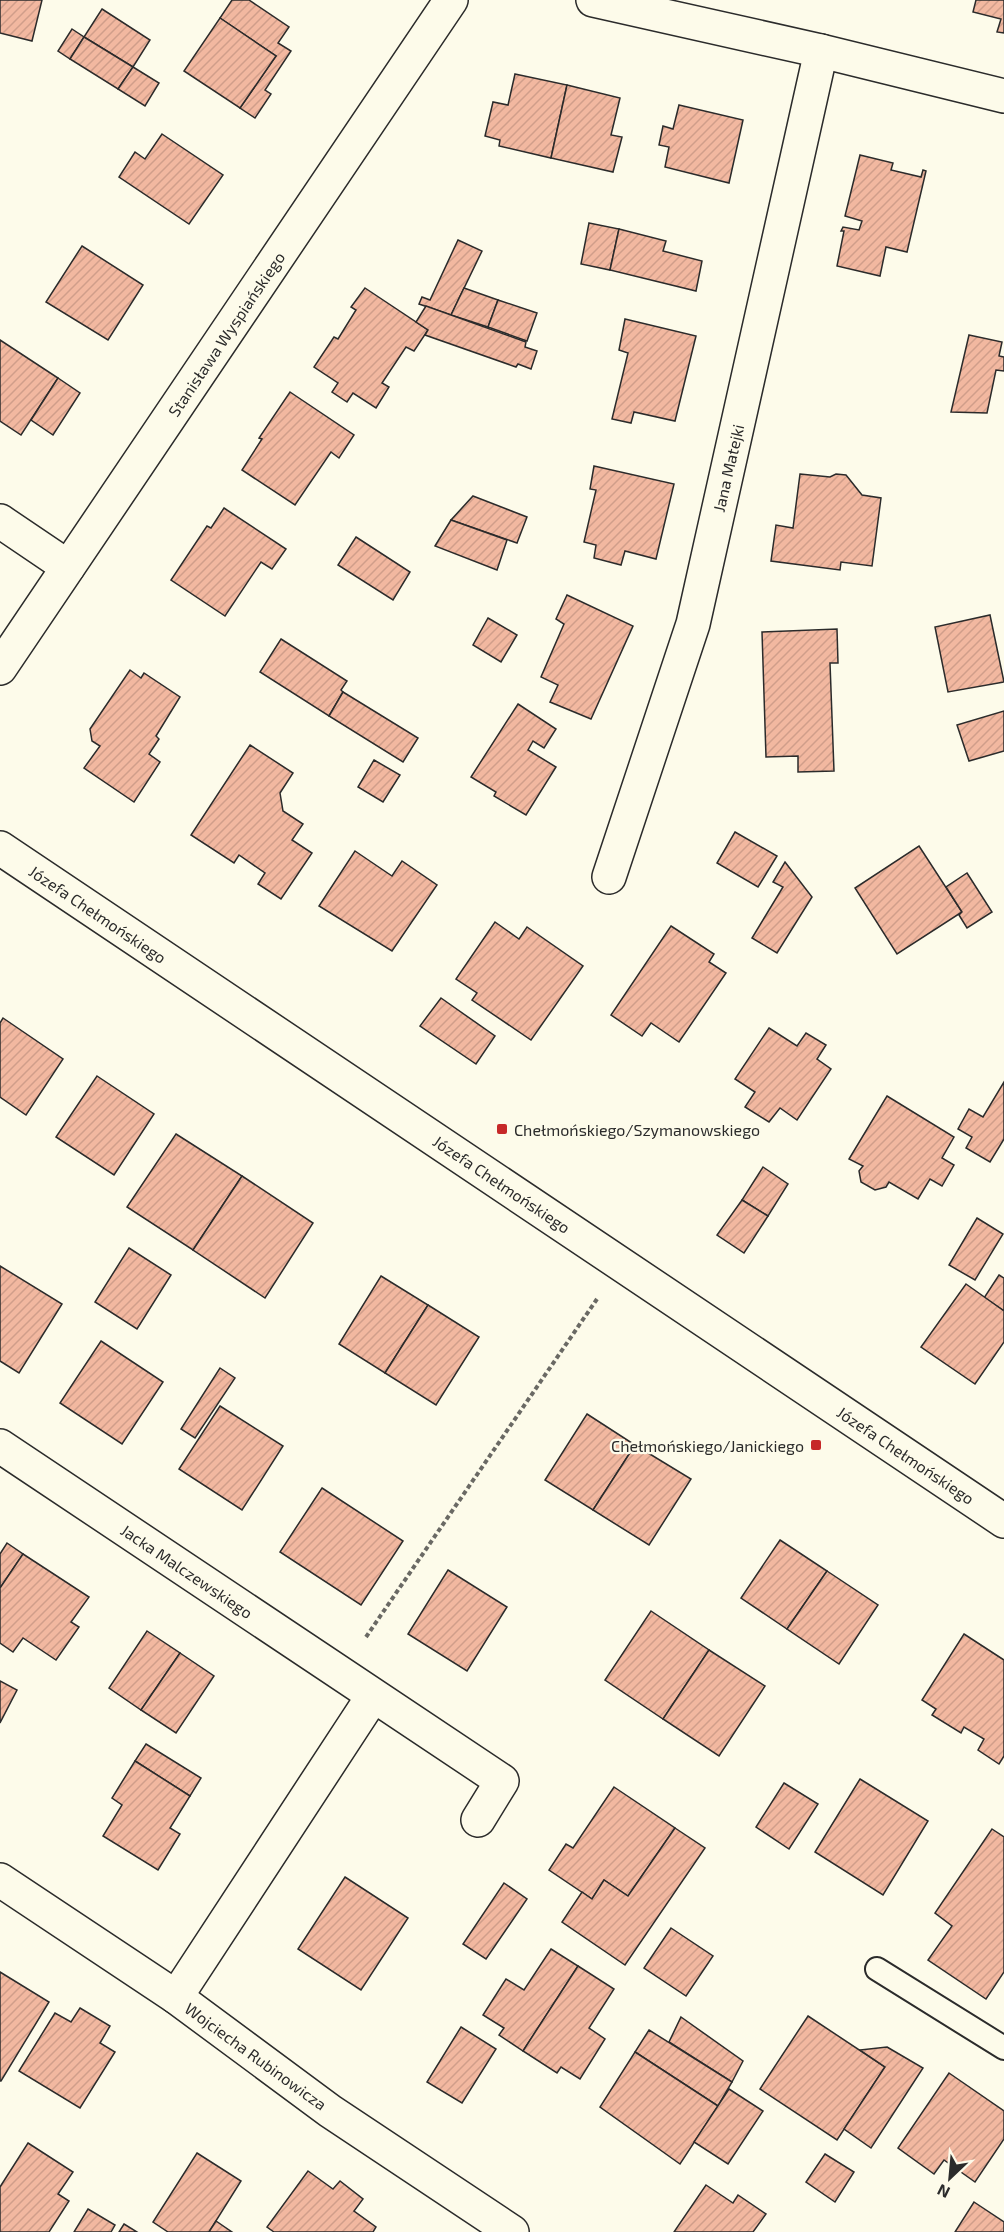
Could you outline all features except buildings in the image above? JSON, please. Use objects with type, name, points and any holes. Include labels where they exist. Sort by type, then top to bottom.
[{"type":"street","name":"Stanisława Wyspiańskiego","points":[[0,668],[451,0]]},
{"type":"street","points":[[593,0],[821,51],[1004,96]]},
{"type":"street","name":"Jana Matejki","points":[[609,877],[693,624],[821,51]]},
{"type":"street","points":[[0,521],[68,567]]},
{"type":"street","name":"Józefa Chełmońskiego","points":[[0,848],[1004,1521]]},
{"type":"street","name":"Jacka Malczewskiego","points":[[0,1446],[502,1781],[478,1820]]},
{"type":"street","points":[[176,1997],[373,1696]]},
{"type":"street","name":"Wojciecha Rubinowicza","points":[[0,1880],[176,1997],[330,2111],[512,2232]]},
{"type":"lane","points":[[878,1969],[1004,2048]]},
{"type":"path","points":[[360,1646],[602,1292]]},
{"type":"place","name":"Chełmońskiego/Szymanowskiego","points":[[502,1129]]},
{"type":"place","name":"Chełmońskiego/Janickiego","points":[[816,1445]]}]
